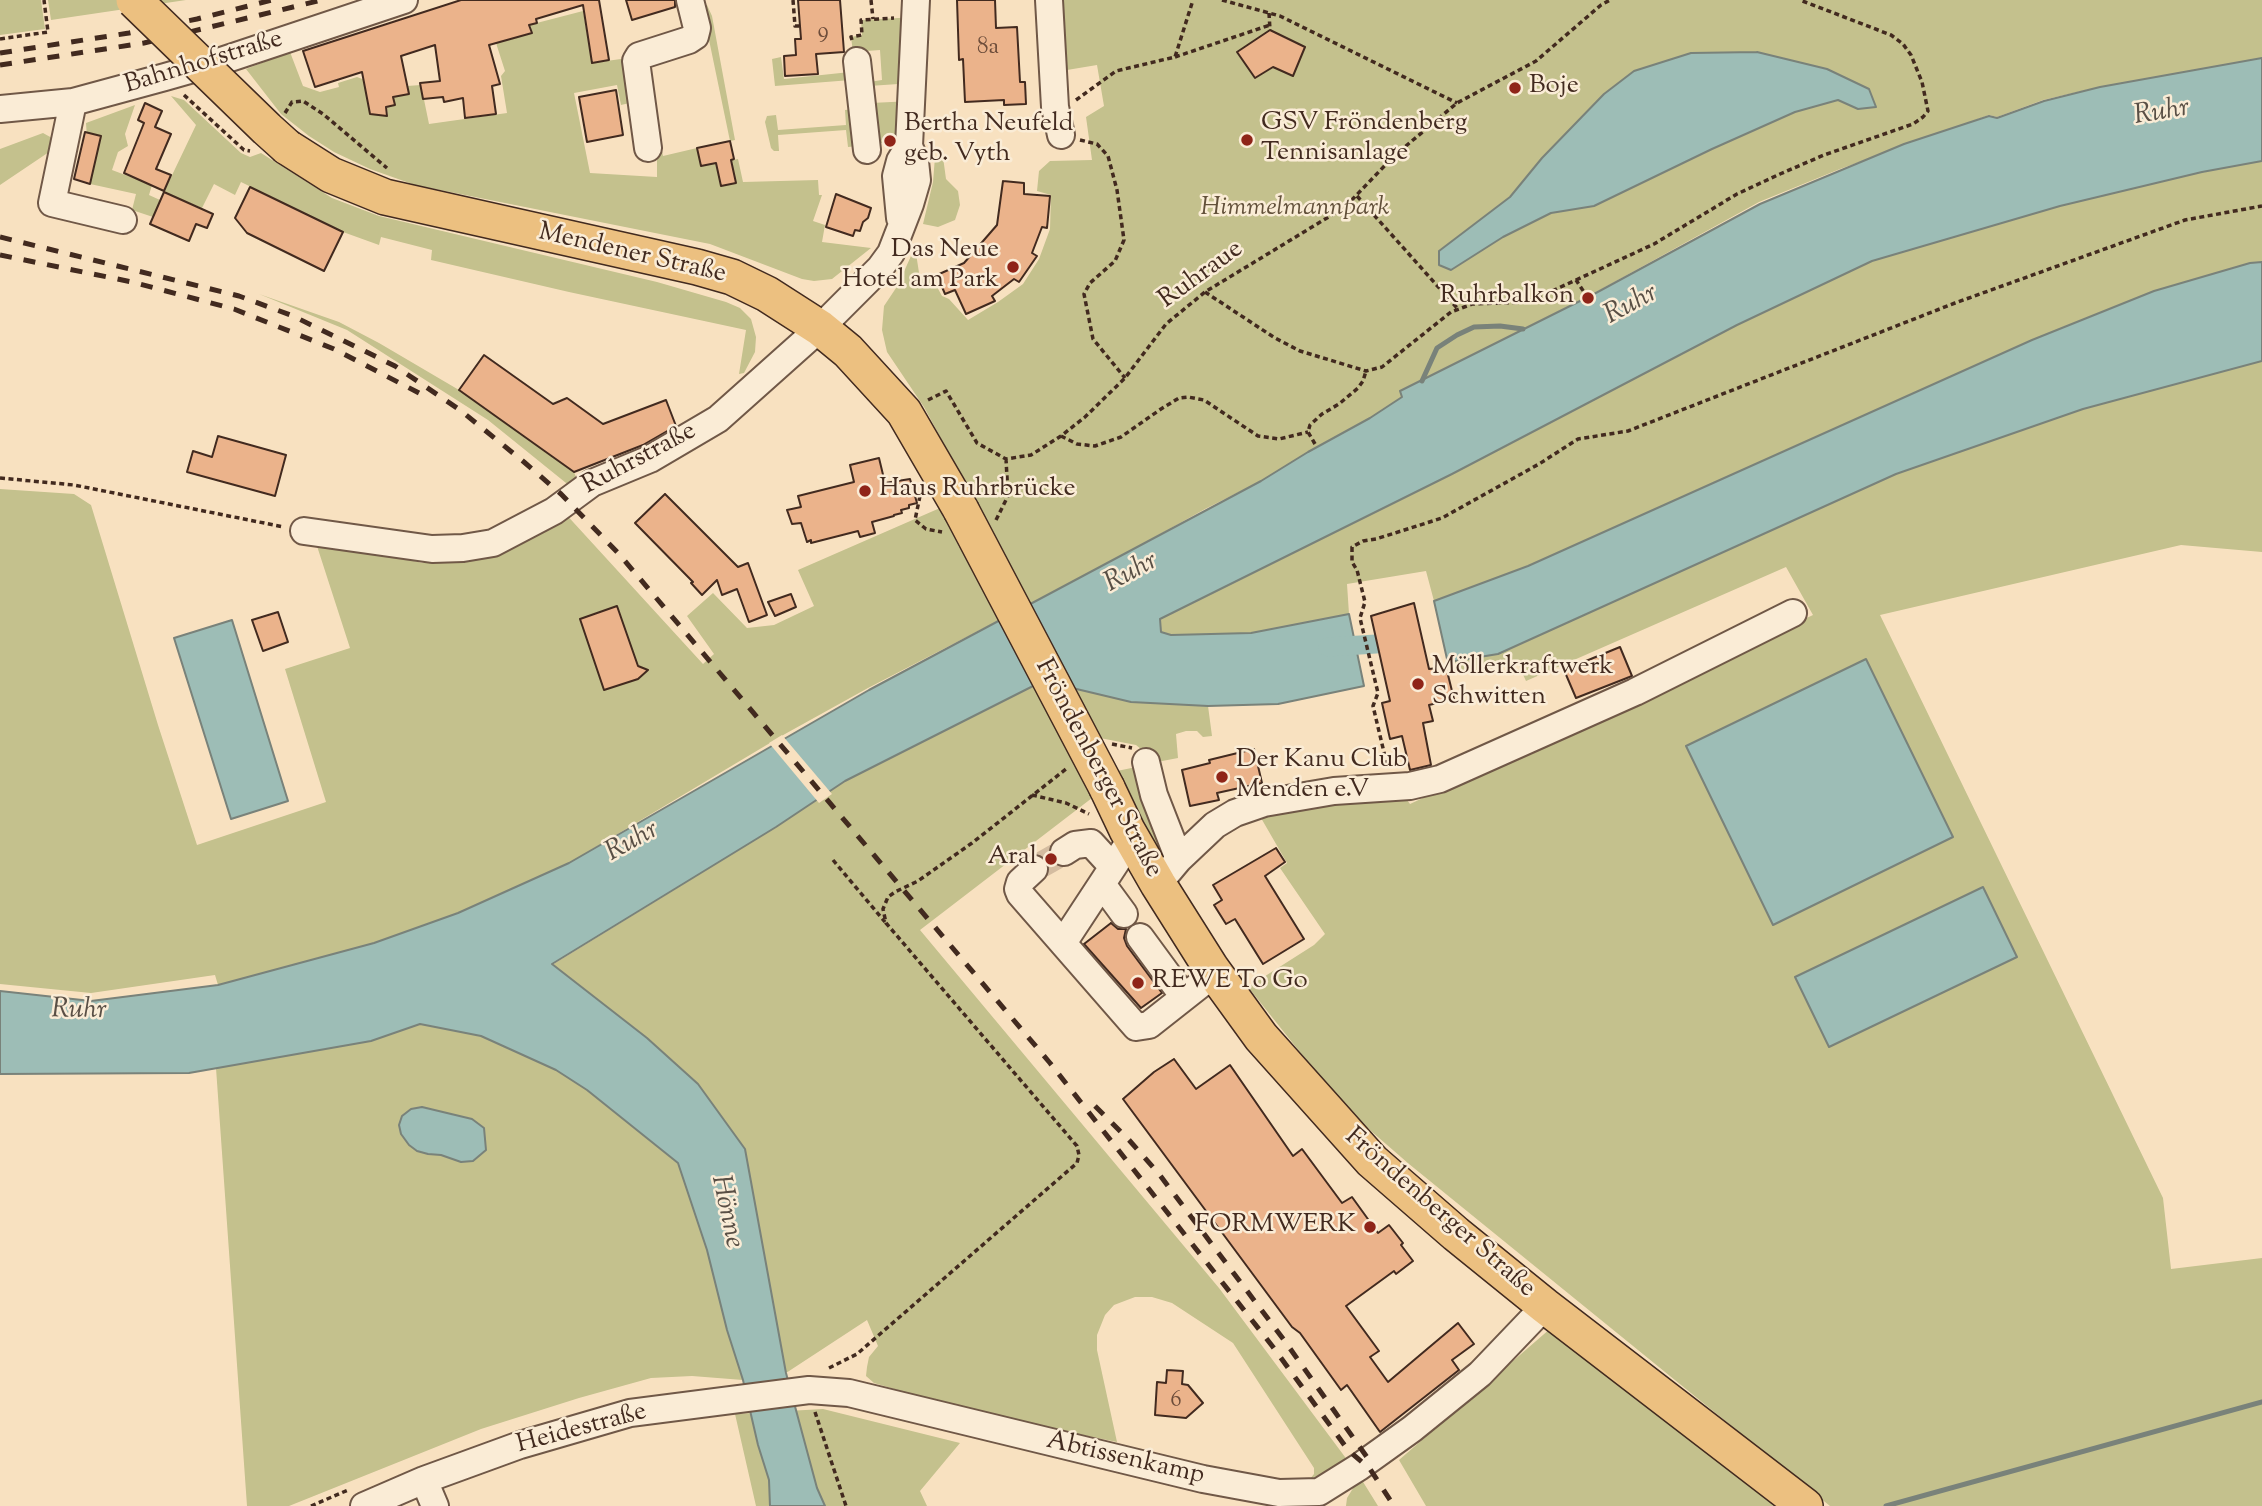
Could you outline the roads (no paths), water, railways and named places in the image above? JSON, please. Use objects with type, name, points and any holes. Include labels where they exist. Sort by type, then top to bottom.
[{"type":"main road","name":"Mendener Straße","points":[[134,0],[267,130],[287,147],[331,175],[385,197],[732,277],[767,294],[820,328],[848,351],[904,412],[943,477],[962,522],[1025,634]]},
{"type":"main road","name":"Fröndenberger Straße","points":[[1025,634],[1101,803],[1132,838],[1168,871],[1215,974],[1261,1037],[1372,1161],[1456,1234],[1805,1506]]},
{"type":"street","name":"Bahnhofstraße","points":[[0,109],[73,102],[221,61],[404,0]]},
{"type":"street","points":[[648,148],[636,61],[639,56],[695,36],[697,28],[690,0]]},
{"type":"street","points":[[1049,0],[1055,107],[1061,135]]},
{"type":"street","name":"Ruhrstraße","points":[[304,531],[432,549],[493,543],[554,510],[592,483],[650,459],[718,419],[820,328],[880,268],[891,253],[901,223],[896,176],[900,161],[909,146],[917,9]]},
{"type":"street","points":[[857,61],[867,150]]},
{"type":"street","points":[[73,102],[52,203],[122,220]]},
{"type":"street","points":[[1168,871],[1214,825],[1235,813],[1264,803],[1334,791],[1410,786],[1440,779],[1635,692],[1793,613]]},
{"type":"street","points":[[1146,762],[1168,871]]},
{"type":"street","points":[[1063,943],[1132,838]]},
{"type":"street","points":[[1064,852],[1075,845],[1091,843],[1124,914]]},
{"type":"street","points":[[1034,869],[1023,877],[1018,889],[1136,1027],[1149,1025],[1215,974]]},
{"type":"street","points":[[1140,937],[1184,997]]},
{"type":"street","name":"Abtissenkamp","points":[[802,1390],[849,1393],[1203,1479],[1279,1493],[1319,1492],[1412,1429],[1480,1374],[1545,1306]]},
{"type":"street","name":"Heidestraße","points":[[364,1506],[424,1480],[520,1445],[630,1413],[802,1390]]},
{"type":"street","points":[[424,1480],[435,1506]]},
{"type":"water","points":[[1757,52],[1827,69],[1869,89],[1876,107],[1858,109],[1838,100],[1795,112],[1594,206],[1551,213],[1503,237],[1451,270],[1439,265],[1439,251],[1510,197],[1542,158],[1604,94],[1634,71],[1691,53]]},
{"type":"water","points":[[2262,58],[2262,161],[2202,172],[2060,206],[1872,261],[1737,325],[1452,474],[1160,619],[1161,632],[1171,635],[1251,633],[1349,614],[1364,686],[1278,704],[1208,706],[1131,702],[1043,681],[845,781],[776,827],[552,964],[647,1038],[698,1084],[745,1149],[786,1373],[817,1488],[825,1506],[770,1506],[769,1480],[743,1380],[707,1250],[678,1163],[587,1090],[556,1070],[481,1036],[420,1024],[371,1041],[189,1073],[0,1074],[0,991],[91,1001],[218,985],[374,943],[458,913],[569,863],[869,690],[1261,481],[1370,418],[1402,397],[1400,391],[1594,294],[1760,204],[1904,144],[1989,116],[1997,118],[2044,101],[2100,87]]},
{"type":"water","points":[[2262,262],[2262,361],[2083,409],[1896,474],[1498,654],[1455,661],[1447,659],[1434,601],[1528,566],[2032,340],[2154,291],[2250,263]]},
{"type":"water","points":[[232,620],[288,801],[231,819],[174,638]]},
{"type":"water","points":[[1866,659],[1953,837],[1773,925],[1686,746]]},
{"type":"water","points":[[1983,887],[2017,957],[1829,1047],[1795,977]]},
{"type":"water","points":[[422,1107],[472,1119],[484,1128],[486,1150],[473,1161],[461,1162],[417,1151],[401,1134],[399,1125],[402,1116],[411,1109]]},
{"type":"waterway","points":[[1422,381],[1437,348],[1457,335],[1474,327],[1523,329]]},
{"type":"waterway","points":[[1328,647],[1376,644]]},
{"type":"waterway","points":[[1886,1506],[2262,1402]]},
{"type":"tunnel","points":[[1034,869],[1064,852]]},
{"type":"railway","points":[[0,53],[129,33],[272,0]]},
{"type":"railway","points":[[0,65],[144,43],[322,0]]},
{"type":"railway","points":[[0,237],[239,296],[293,316],[395,366],[460,410],[561,494],[619,554],[1050,1063],[1273,1347],[1348,1450],[1370,1469],[1394,1506]]},
{"type":"railway","points":[[0,255],[132,282],[234,309],[334,349],[419,393]]},
{"type":"railway","points":[[1095,1106],[1159,1174],[1284,1340],[1369,1460]]},
{"type":"place","name":"Boje","points":[[1515,88]]},
{"type":"place","name":"GSV Fröndenberg Tennisanlage","points":[[1247,140]]},
{"type":"place","name":"Bertha Neufeld geb. Vyth","points":[[890,141]]},
{"type":"place","name":"Das Neue Hotel am Park","points":[[1013,267]]},
{"type":"place","name":"Ruhrbalkon","points":[[1588,298]]},
{"type":"place","name":"Haus Ruhrbrücke","points":[[865,491]]},
{"type":"place","name":"Möllerkraftwerk Schwitten","points":[[1418,684]]},
{"type":"place","name":"Der Kanu Club Menden e.V","points":[[1222,777]]},
{"type":"place","name":"Aral","points":[[1051,859]]},
{"type":"place","name":"REWE To Go","points":[[1138,983]]},
{"type":"place","name":"FORMWERK","points":[[1370,1227]]},
{"type":"water label","name":"Ruhr","points":[[2162,114]]},
{"type":"water label","name":"Ruhr","points":[[1632,306]]},
{"type":"water label","name":"Ruhr","points":[[1132,574]]},
{"type":"water label","name":"Ruhr","points":[[633,843]]},
{"type":"water label","name":"Ruhr","points":[[79,1012]]},
{"type":"water label","name":"Hönne","points":[[725,1212]]},
{"type":"park label","name":"Himmelmannpark","points":[[1295,210]]}]
